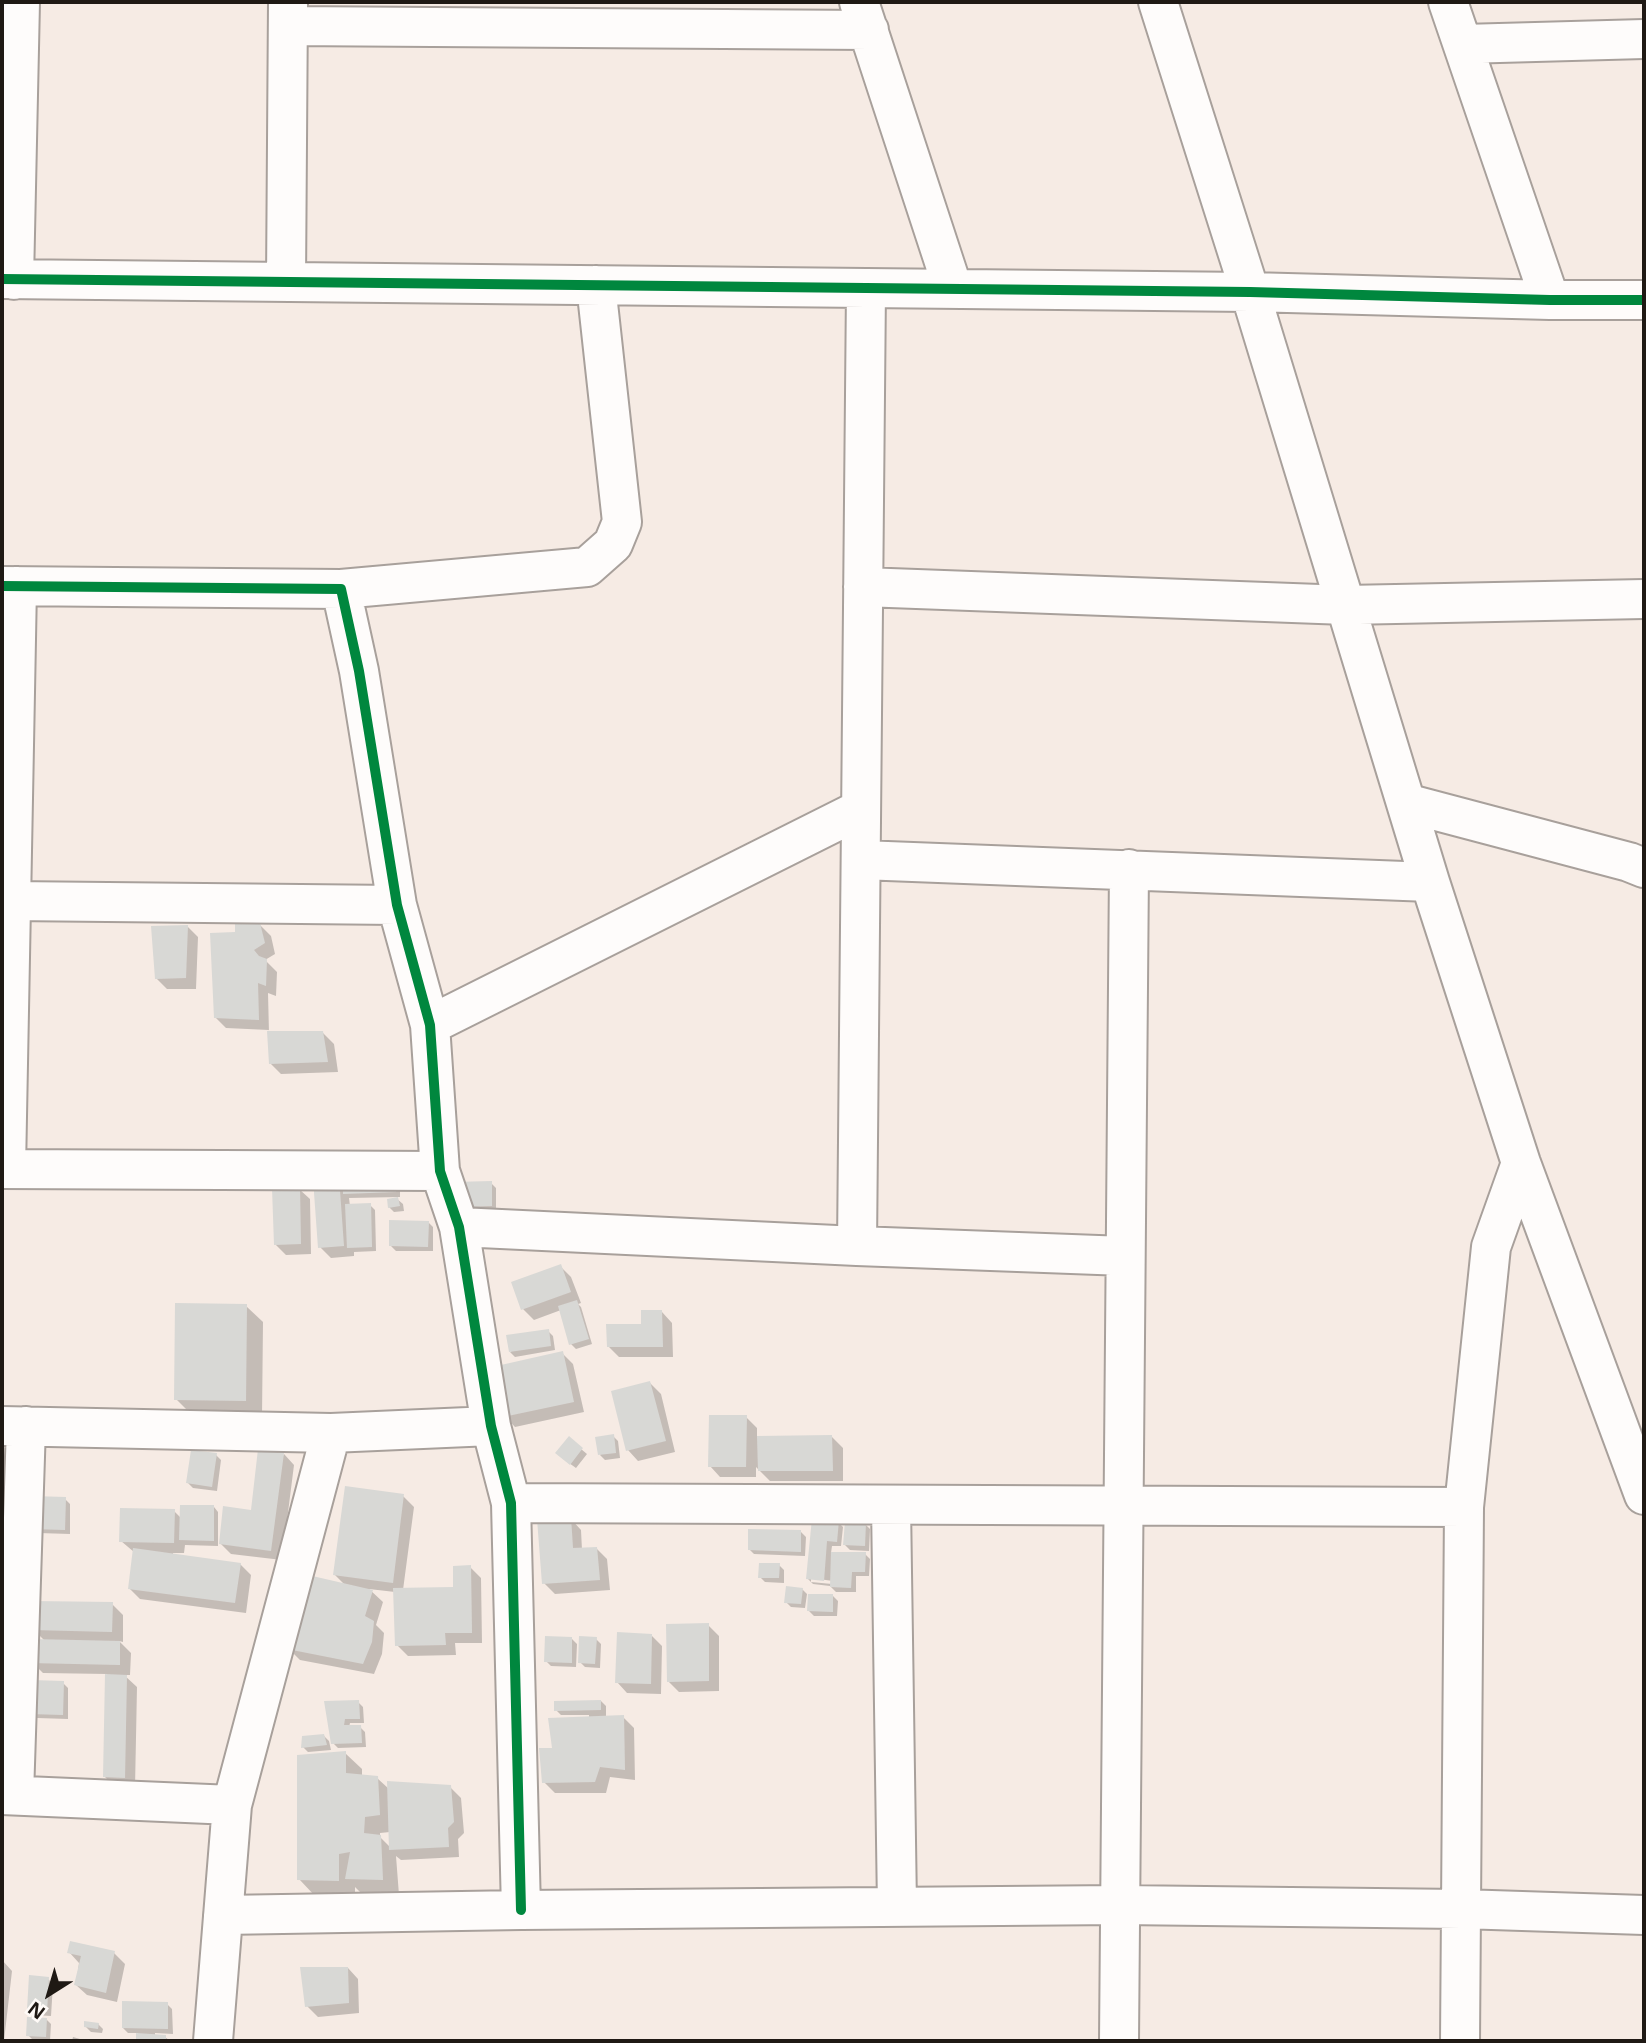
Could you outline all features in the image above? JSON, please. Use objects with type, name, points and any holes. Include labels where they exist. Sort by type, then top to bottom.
[{"type":"street","points":[[20,2],[8,279],[1250,292],[1644,300]]},
{"type":"street","points":[[1158,2],[1250,292],[1430,882],[1521,1163],[1644,1496]]},
{"type":"street","points":[[1448,2],[1550,300]]},
{"type":"street","points":[[286,282],[288,14],[864,16],[953,289]]},
{"type":"street","points":[[1463,44],[1644,39]]},
{"type":"street","points":[[440,1171],[4,1169],[11,901],[9,586],[341,589],[587,567],[613,544],[622,522],[596,285]]},
{"type":"street","points":[[857,1246],[866,288]]},
{"type":"street","points":[[863,587],[1346,605],[1644,598]]},
{"type":"street","points":[[341,589],[359,671],[397,905],[430,1025],[440,1171],[459,1227],[491,1426],[511,1503],[521,1910]]},
{"type":"street","points":[[1406,803],[1644,868]]},
{"type":"street","points":[[430,1025],[861,809]]},
{"type":"street","points":[[861,860],[1430,882]]},
{"type":"street","points":[[1119,2041],[1129,869]]},
{"type":"street","points":[[11,901],[397,905]]},
{"type":"street","points":[[1460,2041],[1464,1507],[1492,1247],[1521,1163]]},
{"type":"street","points":[[459,1227],[1125,1256]]},
{"type":"street","points":[[232,1805],[8,1795],[14,1426],[331,1433],[491,1426]]},
{"type":"street","points":[[213,2041],[232,1805],[331,1433]]},
{"type":"street","points":[[511,1503],[1464,1507]]},
{"type":"street","points":[[891,1505],[897,1907]]},
{"type":"street","points":[[223,1915],[1119,1905],[1461,1909],[1644,1915]]},
{"type":"building","points":[[235,921],[260,923],[265,943],[254,950],[267,959],[266,986],[258,983],[259,1020],[214,1018],[210,933],[235,932]]},
{"type":"building","points":[[188,925],[186,978],[155,979],[151,926]]},
{"type":"building","points":[[267,1031],[323,1031],[328,1062],[269,1064]]},
{"type":"building","points":[[339,1177],[344,1246],[318,1248],[313,1179]]},
{"type":"building","points":[[396,1177],[396,1192],[343,1194],[343,1178]]},
{"type":"building","points":[[492,1181],[492,1206],[453,1207],[453,1182]]},
{"type":"building","points":[[300,1187],[301,1244],[274,1245],[272,1188]]},
{"type":"building","points":[[398,1197],[400,1206],[388,1208],[387,1199]]},
{"type":"building","points":[[371,1203],[372,1247],[347,1248],[345,1204]]},
{"type":"building","points":[[389,1220],[429,1221],[428,1247],[389,1246]]},
{"type":"building","points":[[561,1264],[571,1292],[521,1310],[511,1282]]},
{"type":"building","points":[[577,1300],[589,1339],[569,1345],[558,1306]]},
{"type":"building","points":[[175,1303],[247,1304],[246,1401],[174,1400]]},
{"type":"building","points":[[641,1310],[662,1310],[663,1347],[607,1347],[606,1324],[641,1324]]},
{"type":"building","points":[[549,1329],[551,1346],[509,1352],[506,1335]]},
{"type":"building","points":[[563,1351],[574,1402],[503,1417],[492,1367]]},
{"type":"building","points":[[650,1381],[666,1441],[626,1451],[611,1391]]},
{"type":"building","points":[[709,1415],[747,1415],[746,1467],[708,1467]]},
{"type":"building","points":[[614,1434],[616,1453],[598,1455],[595,1437]]},
{"type":"building","points":[[832,1435],[833,1471],[758,1471],[757,1436]]},
{"type":"building","points":[[569,1436],[583,1448],[570,1465],[555,1453]]},
{"type":"building","points":[[258,1449],[284,1453],[271,1551],[219,1544],[223,1506],[251,1510]]},
{"type":"building","points":[[191,1450],[217,1453],[212,1487],[186,1483]]},
{"type":"building","points":[[345,1486],[404,1494],[393,1583],[333,1575]]},
{"type":"building","points":[[32,1496],[66,1497],[65,1530],[31,1529]]},
{"type":"building","points":[[180,1505],[214,1505],[214,1541],[179,1540]]},
{"type":"building","points":[[120,1508],[175,1509],[174,1543],[119,1542]]},
{"type":"building","points":[[571,1517],[573,1548],[597,1547],[600,1580],[542,1584],[537,1519]]},
{"type":"building","points":[[812,1518],[839,1520],[837,1542],[827,1541],[824,1581],[806,1579]]},
{"type":"building","points":[[845,1521],[866,1522],[865,1546],[843,1545]]},
{"type":"building","points":[[748,1529],[801,1530],[801,1552],[748,1550]]},
{"type":"building","points":[[133,1548],[241,1563],[235,1603],[128,1589]]},
{"type":"building","points":[[831,1552],[866,1552],[865,1572],[852,1572],[851,1588],[830,1587]]},
{"type":"building","points":[[759,1563],[780,1563],[779,1578],[758,1578]]},
{"type":"building","points":[[471,1565],[472,1633],[445,1633],[446,1645],[395,1646],[393,1588],[453,1587],[453,1566]]},
{"type":"building","points":[[308,1575],[373,1590],[365,1616],[374,1621],[372,1642],[363,1664],[287,1649]]},
{"type":"building","points":[[786,1586],[803,1588],[801,1604],[784,1603]]},
{"type":"building","points":[[808,1594],[833,1594],[833,1612],[807,1611]]},
{"type":"building","points":[[32,1601],[113,1602],[112,1632],[32,1630]]},
{"type":"building","points":[[709,1623],[709,1681],[667,1682],[666,1624]]},
{"type":"building","points":[[617,1632],[652,1634],[651,1684],[615,1683]]},
{"type":"building","points":[[545,1636],[572,1637],[572,1663],[544,1662]]},
{"type":"building","points":[[579,1636],[597,1637],[595,1664],[578,1663]]},
{"type":"building","points":[[31,1639],[120,1641],[120,1665],[30,1663]]},
{"type":"building","points":[[105,1674],[127,1675],[125,1778],[103,1777]]},
{"type":"building","points":[[31,1680],[64,1681],[63,1715],[30,1714]]},
{"type":"building","points":[[359,1700],[360,1719],[345,1719],[344,1725],[361,1725],[362,1743],[331,1744],[324,1701]]},
{"type":"building","points":[[601,1700],[601,1710],[554,1711],[554,1701]]},
{"type":"building","points":[[624,1715],[625,1770],[600,1767],[595,1782],[542,1783],[539,1748],[552,1748],[548,1718]]},
{"type":"building","points":[[324,1734],[327,1745],[301,1748],[302,1736]]},
{"type":"building","points":[[346,1751],[346,1773],[378,1776],[380,1815],[365,1817],[364,1833],[381,1835],[383,1880],[345,1879],[350,1852],[339,1854],[339,1881],[297,1880],[297,1755]]},
{"type":"building","points":[[387,1781],[451,1785],[454,1822],[448,1828],[449,1847],[389,1850]]},
{"type":"building","points":[[70,1941],[115,1951],[106,1993],[74,1985],[81,1956],[67,1953]]},
{"type":"building","points":[[300,1967],[348,1967],[349,2003],[305,2007]]},
{"type":"building","points":[[29,1975],[49,1977],[47,2012],[27,2010]]},
{"type":"building","points":[[122,2001],[168,2002],[168,2029],[122,2028]]},
{"type":"building","points":[[27,2017],[47,2018],[46,2037],[26,2036]]},
{"type":"building","points":[[84,2021],[99,2023],[98,2029],[84,2027]]},
{"type":"building","points":[[136,2033],[166,2035],[166,2041],[136,2041]]},
{"type":"cycle path","points":[[2,279],[1250,292],[1644,300]]},
{"type":"cycle path","points":[[2,586],[341,589],[359,671],[397,905],[430,1025],[440,1171],[459,1227],[491,1426],[511,1503],[521,1910]]}]
